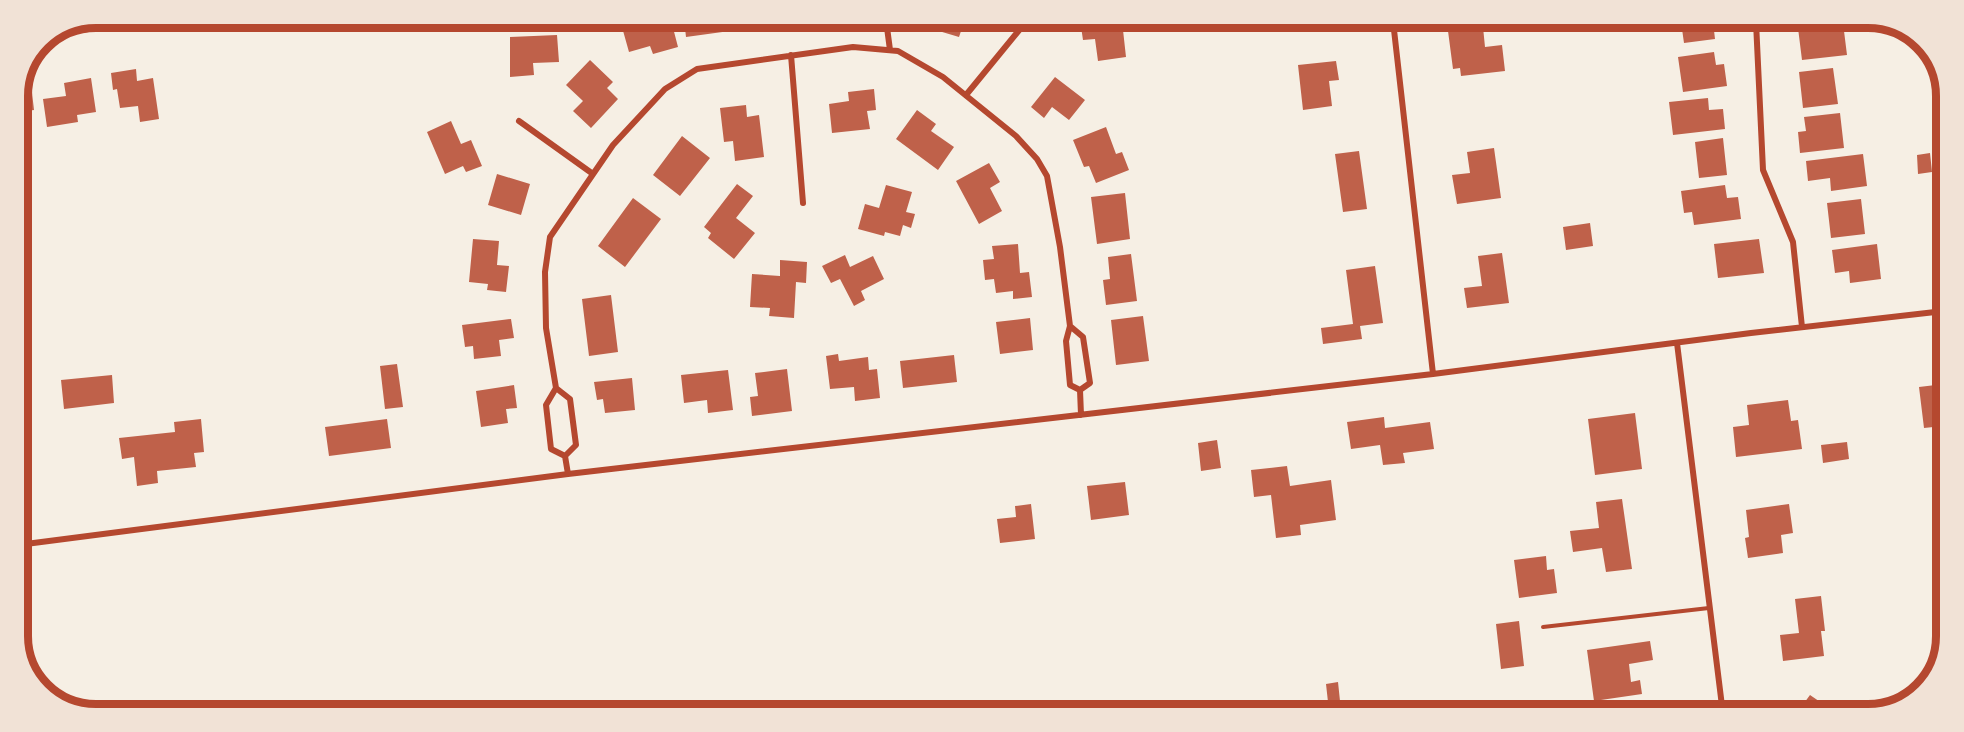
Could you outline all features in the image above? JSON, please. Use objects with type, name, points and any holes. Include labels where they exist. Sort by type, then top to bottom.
[{"type":"street","points":[[887,28],[890,50]]},
{"type":"street","points":[[966,95],[1021,28]]},
{"type":"street","points":[[1393,28],[1433,374]]},
{"type":"street","points":[[1756,28],[1763,170],[1792,242],[1802,327]]},
{"type":"street","points":[[566,456],[551,449],[546,405],[556,388],[546,328],[545,272],[550,237],[613,145],[665,89],[697,69],[853,47],[898,51],[943,77],[1016,136],[1037,159],[1047,177],[1060,247],[1070,326],[1066,341],[1070,385],[1080,390]]},
{"type":"street","points":[[791,55],[803,203]]},
{"type":"street","points":[[519,122],[593,174]]},
{"type":"street","points":[[29,544],[568,474],[1433,374],[1935,312]]},
{"type":"street","points":[[1070,326],[1083,337],[1090,383],[1080,390]]},
{"type":"street","points":[[1677,343],[1722,704]]},
{"type":"street","points":[[556,388],[570,399],[576,445],[566,456],[568,474]]},
{"type":"street","points":[[1080,390],[1082,415]]},
{"type":"lane","points":[[1543,627],[1710,608]]},
{"type":"building","points":[[622,28],[673,28],[678,47],[653,54],[650,46],[629,52]]},
{"type":"building","points":[[685,28],[737,28],[737,30],[686,37]]},
{"type":"building","points":[[929,28],[962,28],[959,37]]},
{"type":"building","points":[[1081,28],[1123,28],[1126,57],[1098,61],[1095,39],[1083,40]]},
{"type":"building","points":[[1483,28],[1485,47],[1502,45],[1505,71],[1461,76],[1460,68],[1453,69],[1448,31]]},
{"type":"building","points":[[1682,28],[1714,28],[1715,39],[1684,43]]},
{"type":"building","points":[[1798,28],[1844,28],[1847,55],[1802,60]]},
{"type":"building","points":[[557,35],[559,62],[533,63],[534,75],[510,77],[510,37]]},
{"type":"building","points":[[1714,52],[1716,65],[1724,64],[1727,86],[1683,92],[1678,57]]},
{"type":"building","points":[[590,60],[613,82],[607,88],[618,99],[591,128],[573,111],[583,101],[566,85]]},
{"type":"building","points":[[1336,61],[1339,80],[1329,81],[1332,106],[1303,110],[1298,65]]},
{"type":"building","points":[[1833,68],[1838,104],[1803,108],[1799,72]]},
{"type":"building","points":[[136,69],[137,81],[153,78],[159,119],[140,122],[138,106],[120,108],[117,89],[113,90],[111,73]]},
{"type":"building","points":[[1055,77],[1085,100],[1069,120],[1052,107],[1044,118],[1031,107]]},
{"type":"building","points":[[91,78],[96,112],[77,115],[78,122],[47,127],[43,99],[66,96],[64,83]]},
{"type":"building","points":[[30,84],[34,110],[28,111],[28,96]]},
{"type":"building","points":[[874,89],[876,110],[867,111],[870,129],[832,133],[829,104],[849,101],[848,92]]},
{"type":"building","points":[[1708,98],[1709,110],[1723,109],[1725,129],[1673,135],[1669,102]]},
{"type":"building","points":[[746,105],[747,117],[759,115],[764,157],[735,161],[733,141],[724,142],[720,108]]},
{"type":"building","points":[[917,110],[936,124],[931,131],[954,147],[938,170],[896,139]]},
{"type":"building","points":[[1840,113],[1844,148],[1800,153],[1798,132],[1806,131],[1804,117]]},
{"type":"building","points":[[451,121],[461,144],[471,140],[482,166],[466,172],[463,166],[445,174],[427,132]]},
{"type":"building","points":[[1106,127],[1116,154],[1122,152],[1129,170],[1096,183],[1089,166],[1084,167],[1073,140]]},
{"type":"building","points":[[682,136],[710,158],[680,196],[653,175]]},
{"type":"building","points":[[1723,138],[1727,175],[1699,178],[1695,142]]},
{"type":"building","points":[[1494,148],[1501,198],[1457,204],[1452,175],[1470,173],[1467,152]]},
{"type":"building","points":[[1359,151],[1367,209],[1343,212],[1335,154]]},
{"type":"building","points":[[1930,153],[1932,172],[1918,174],[1917,155]]},
{"type":"building","points":[[1863,154],[1867,186],[1831,191],[1830,178],[1808,181],[1806,161]]},
{"type":"building","points":[[989,163],[1000,182],[990,188],[1002,211],[979,224],[956,181]]},
{"type":"building","points":[[497,174],[530,184],[521,215],[488,205]]},
{"type":"building","points":[[737,184],[753,196],[736,218],[755,233],[734,259],[708,238],[711,233],[704,227]]},
{"type":"building","points":[[886,185],[912,192],[906,212],[915,214],[911,228],[903,225],[900,236],[885,232],[884,236],[858,229],[865,204],[879,208]]},
{"type":"building","points":[[1725,185],[1727,198],[1738,197],[1741,219],[1694,225],[1692,212],[1684,213],[1681,191]]},
{"type":"building","points":[[1125,193],[1130,239],[1097,244],[1091,197]]},
{"type":"building","points":[[633,198],[661,219],[625,267],[598,246]]},
{"type":"building","points":[[1861,199],[1865,234],[1831,238],[1827,203]]},
{"type":"building","points":[[1590,223],[1593,246],[1566,250],[1563,227]]},
{"type":"building","points":[[473,239],[499,241],[497,265],[509,266],[506,292],[487,290],[488,284],[469,282]]},
{"type":"building","points":[[1759,239],[1764,273],[1718,278],[1714,244]]},
{"type":"building","points":[[1018,244],[1020,273],[1029,272],[1032,297],[1013,299],[1013,291],[996,293],[994,279],[985,280],[983,260],[994,259],[992,246]]},
{"type":"building","points":[[1877,244],[1881,279],[1850,283],[1849,271],[1835,273],[1832,250]]},
{"type":"building","points":[[1502,253],[1509,303],[1467,308],[1464,288],[1482,286],[1478,256]]},
{"type":"building","points":[[1131,254],[1137,301],[1106,305],[1103,280],[1110,279],[1108,257]]},
{"type":"building","points":[[845,255],[850,267],[873,256],[884,279],[861,291],[865,300],[854,306],[840,279],[831,283],[822,266]]},
{"type":"building","points":[[780,260],[807,262],[806,283],[796,282],[794,318],[769,316],[770,308],[750,307],[752,274],[780,276]]},
{"type":"building","points":[[1375,266],[1383,323],[1360,326],[1362,339],[1323,344],[1321,328],[1353,324],[1346,270]]},
{"type":"building","points":[[611,295],[618,352],[589,356],[582,299]]},
{"type":"building","points":[[1143,316],[1149,361],[1116,365],[1111,320]]},
{"type":"building","points":[[1030,318],[1033,350],[1000,354],[996,322]]},
{"type":"building","points":[[511,319],[514,338],[499,340],[501,356],[474,359],[473,346],[465,347],[462,325]]},
{"type":"building","points":[[838,354],[839,361],[868,357],[869,370],[877,369],[880,398],[855,401],[854,387],[830,389],[826,356]]},
{"type":"building","points":[[954,355],[957,382],[903,388],[900,361]]},
{"type":"building","points":[[397,364],[403,407],[385,409],[380,366]]},
{"type":"building","points":[[787,369],[792,411],[752,416],[750,397],[758,396],[755,373]]},
{"type":"building","points":[[728,370],[733,410],[708,413],[707,400],[684,403],[681,375]]},
{"type":"building","points":[[112,375],[114,403],[64,409],[61,380]]},
{"type":"building","points":[[632,378],[635,410],[605,413],[603,399],[597,400],[594,382]]},
{"type":"building","points":[[514,385],[517,408],[506,409],[508,423],[481,427],[476,391]]},
{"type":"building","points":[[1936,385],[1936,427],[1924,428],[1919,387]]},
{"type":"building","points":[[1788,400],[1791,421],[1798,420],[1802,449],[1736,457],[1733,427],[1749,425],[1747,405]]},
{"type":"building","points":[[1635,413],[1642,469],[1595,475],[1588,419]]},
{"type":"building","points":[[1384,417],[1385,428],[1430,422],[1434,449],[1403,453],[1405,463],[1383,465],[1380,445],[1351,449],[1347,422]]},
{"type":"building","points":[[201,419],[204,452],[194,453],[196,467],[157,471],[158,483],[137,486],[134,457],[122,459],[119,438],[175,432],[174,422]]},
{"type":"building","points":[[387,419],[391,448],[329,456],[325,427]]},
{"type":"building","points":[[1217,440],[1221,468],[1201,471],[1198,443]]},
{"type":"building","points":[[1847,442],[1849,459],[1823,463],[1821,445]]},
{"type":"building","points":[[1287,466],[1290,486],[1331,480],[1336,520],[1300,525],[1301,535],[1276,538],[1271,495],[1254,497],[1251,470]]},
{"type":"building","points":[[1125,482],[1129,515],[1091,520],[1087,486]]},
{"type":"building","points":[[1622,499],[1632,569],[1606,572],[1602,548],[1573,552],[1570,531],[1599,528],[1596,502]]},
{"type":"building","points":[[1031,504],[1035,539],[1000,543],[997,519],[1016,517],[1015,506]]},
{"type":"building","points":[[1789,504],[1793,533],[1781,535],[1783,553],[1748,558],[1745,538],[1749,537],[1746,510]]},
{"type":"building","points":[[1546,556],[1547,570],[1554,569],[1557,593],[1519,598],[1514,560]]},
{"type":"building","points":[[1821,596],[1825,631],[1821,631],[1824,656],[1783,661],[1780,635],[1799,633],[1795,599]]},
{"type":"building","points":[[1519,621],[1524,666],[1501,669],[1496,624]]},
{"type":"building","points":[[1650,641],[1653,660],[1629,664],[1631,682],[1640,680],[1642,694],[1594,701],[1587,650]]},
{"type":"building","points":[[1338,682],[1340,701],[1328,702],[1326,684]]},
{"type":"building","points":[[1810,695],[1823,704],[1803,704]]}]
